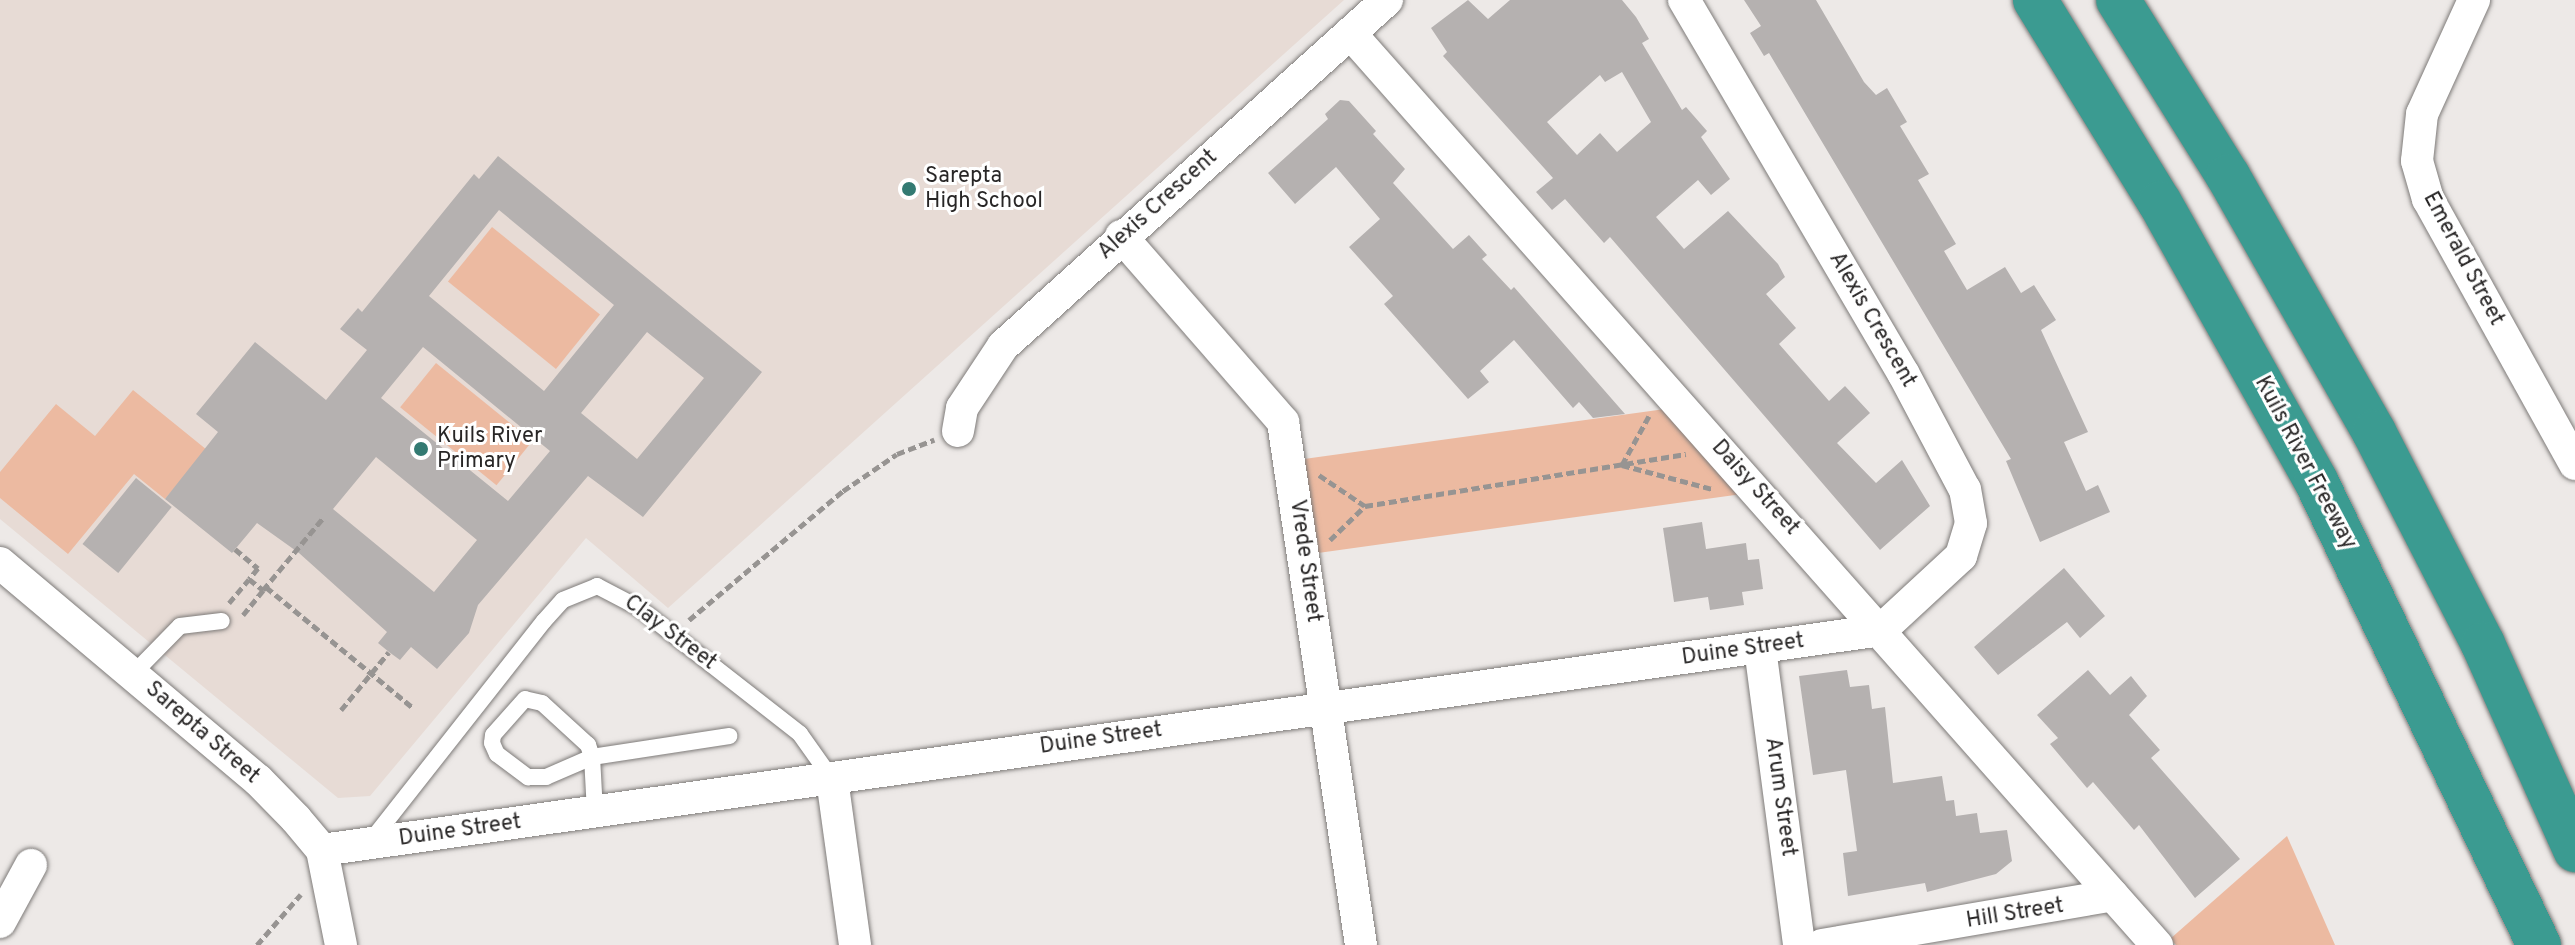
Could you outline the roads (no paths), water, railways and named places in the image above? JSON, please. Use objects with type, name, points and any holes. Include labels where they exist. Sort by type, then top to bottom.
[{"type":"highway","name":"Kuils River Freeway","points":[[2035,0],[2160,203],[2316,481],[2539,945]]},
{"type":"highway","points":[[2118,0],[2228,176],[2374,432],[2483,644],[2575,850]]},
{"type":"street","name":"Alexis Crescent","points":[[958,431],[962,408],[1003,346],[1121,236],[1387,0]]},
{"type":"street","name":"Alexis Crescent","points":[[1684,0],[1903,373],[1965,490],[1971,523],[1961,556],[1881,630]]},
{"type":"street","name":"Emerald Street","points":[[2474,0],[2422,114],[2417,161],[2428,199],[2575,464]]},
{"type":"street","name":"Daisy Street","points":[[1350,33],[2157,945]]},
{"type":"street","name":"Vrede Street","points":[[1121,236],[1273,405],[1289,440],[1361,945]]},
{"type":"street","name":"Sarepta Street","points":[[0,563],[258,780],[322,850],[341,945]]},
{"type":"street","name":"Duine Street","points":[[322,850],[1881,630]]},
{"type":"street","name":"Arum Street","points":[[1760,648],[1799,945]]},
{"type":"street","name":"Clay Street","points":[[832,779],[855,945]]},
{"type":"street","points":[[0,922],[31,865]]},
{"type":"street","name":"Hill Street","points":[[1822,945],[2113,895]]},
{"type":"lane","name":"Clay Street","points":[[369,843],[563,600],[581,589],[607,589],[673,635],[800,734],[832,779]]},
{"type":"lane","points":[[133,674],[180,626],[228,623]]},
{"type":"lane","points":[[595,812],[592,757],[580,735],[532,699],[518,704],[493,735],[497,754],[528,777],[546,777],[592,757],[729,736]]},
{"type":"place","name":"Sarepta High School","points":[[909,189]]},
{"type":"place","name":"Kuils River Primary","points":[[421,449]]}]
